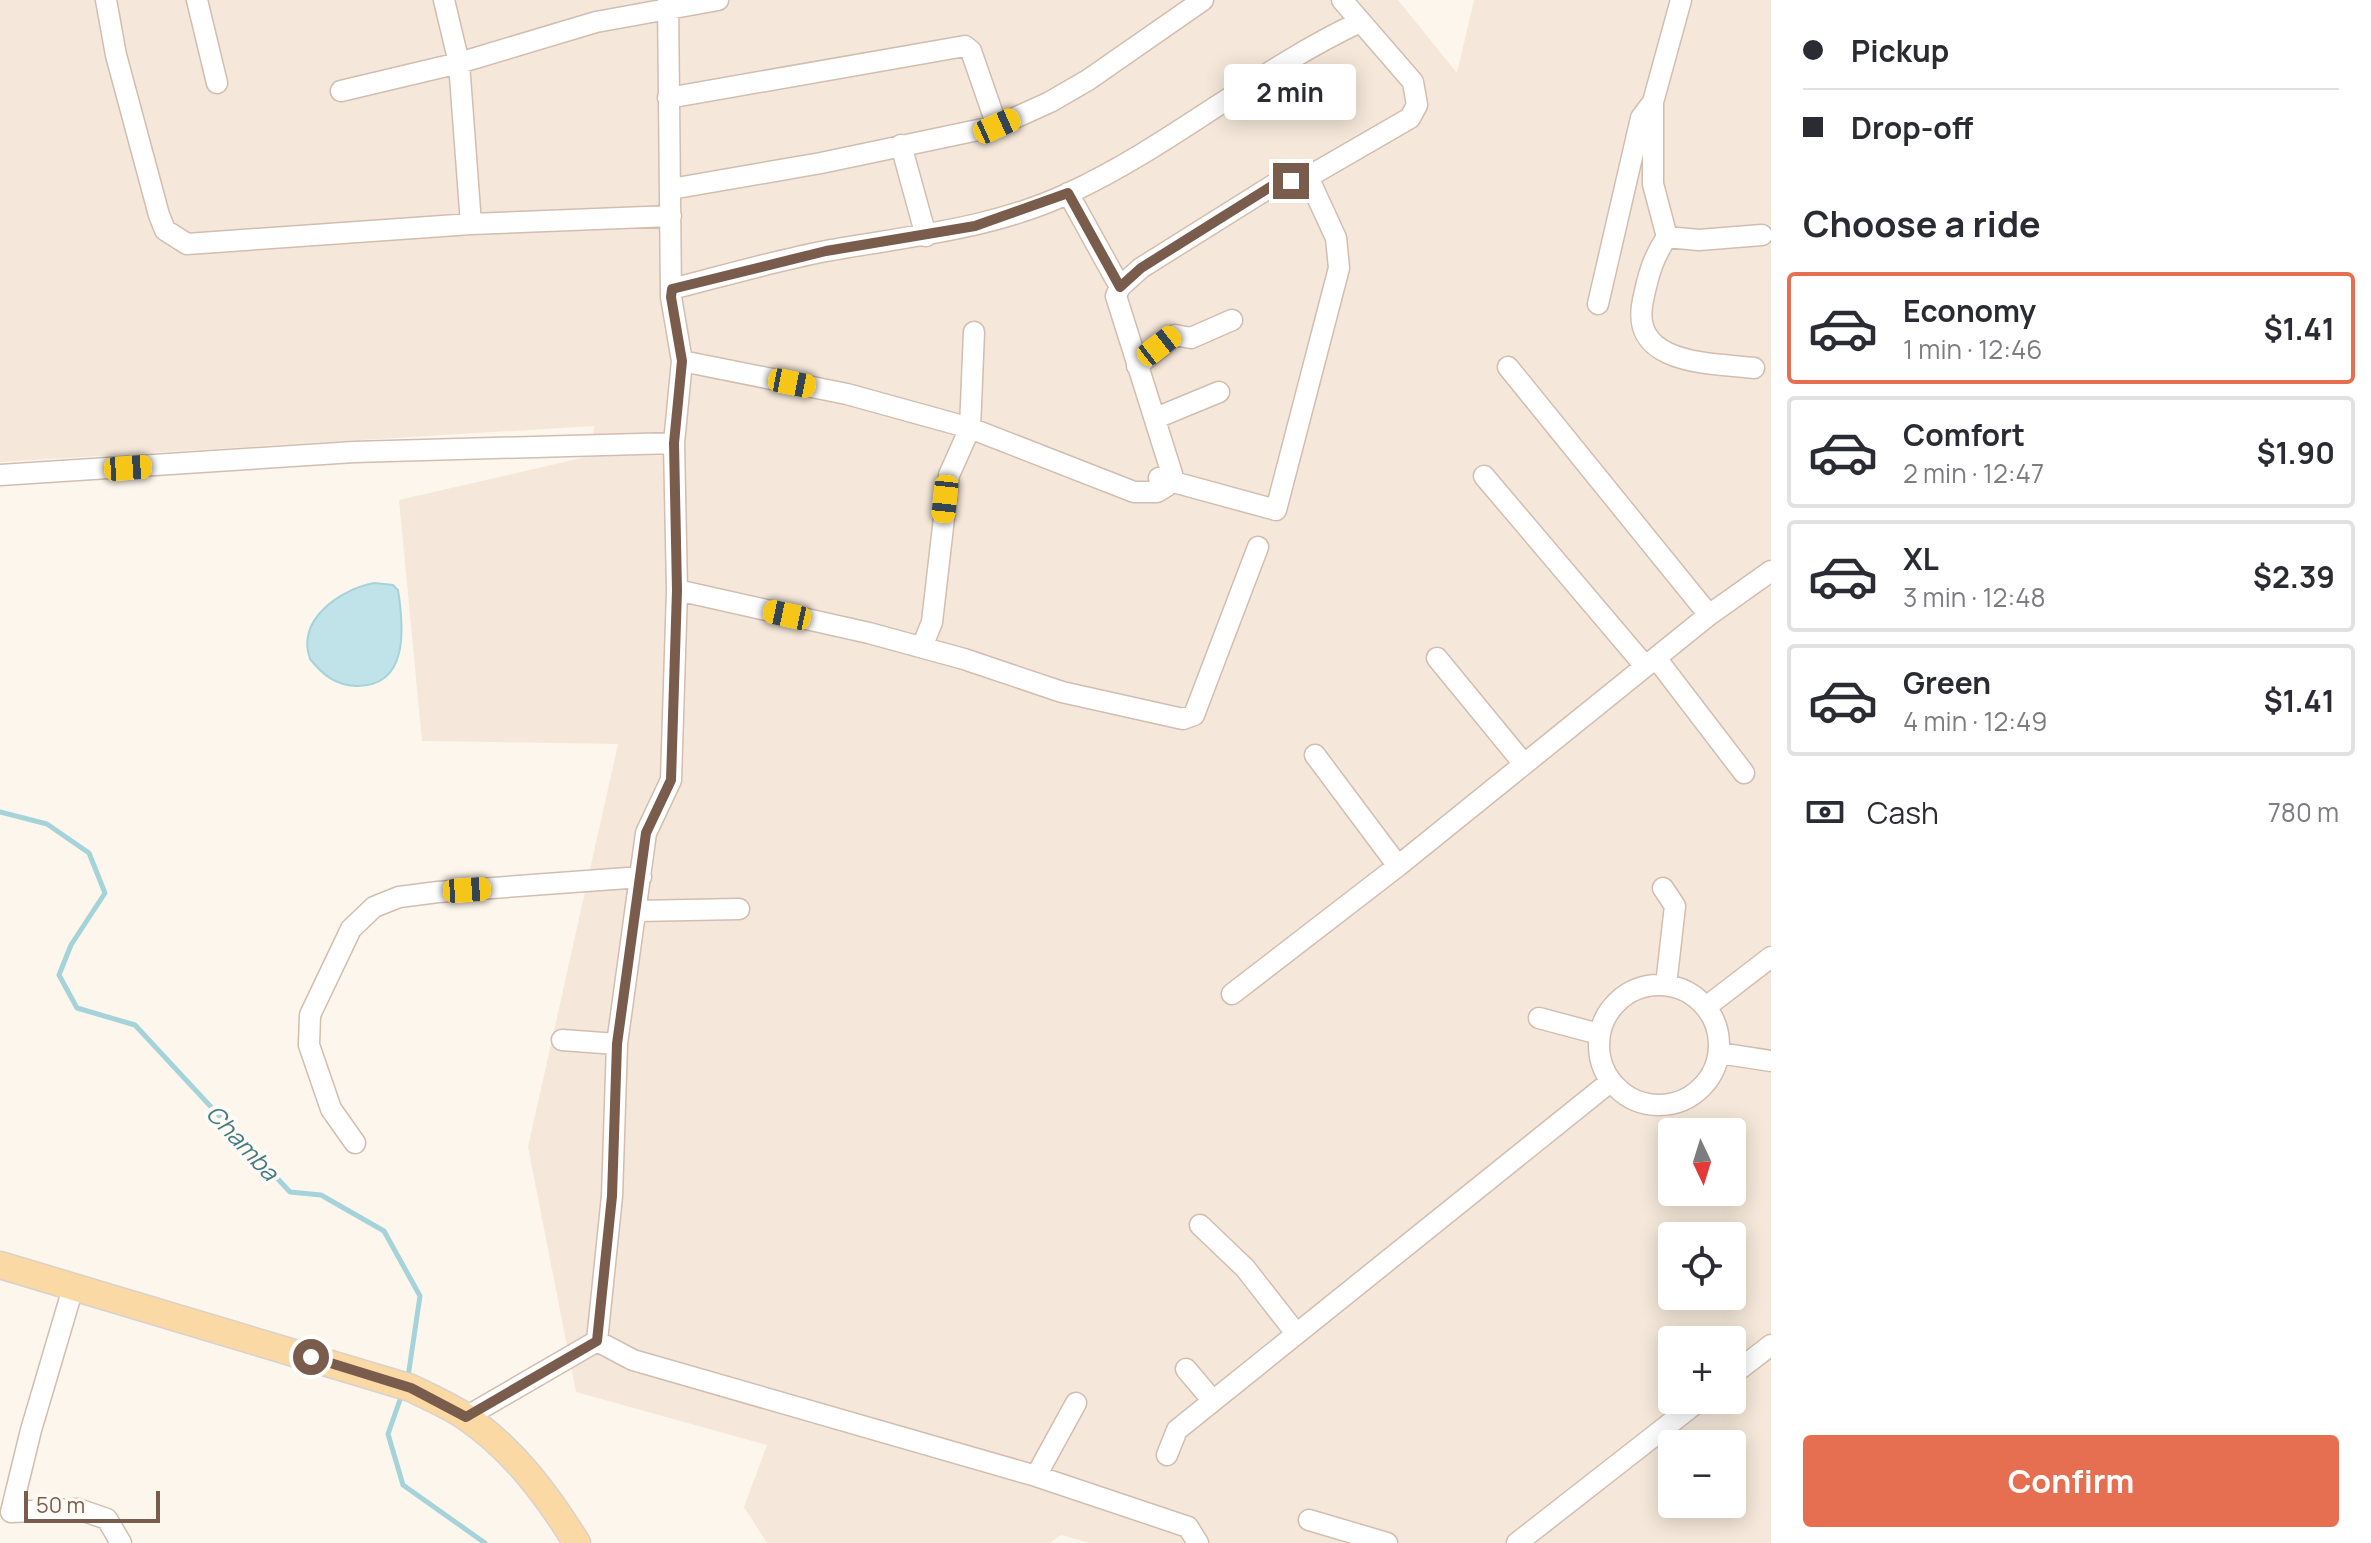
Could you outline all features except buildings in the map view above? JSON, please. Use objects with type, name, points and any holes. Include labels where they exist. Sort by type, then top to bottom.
[{"type":"main road","points":[[0,1265],[400,1384],[466,1417],[502,1447],[544,1490],[577,1543]]},
{"type":"street","points":[[106,0],[139,146],[159,215],[174,239],[200,244],[471,224],[671,216]]},
{"type":"street","points":[[197,0],[217,83]]},
{"type":"street","points":[[444,0],[459,63],[471,224]]},
{"type":"street","points":[[341,91],[459,63],[667,4],[718,0]]},
{"type":"street","points":[[671,189],[997,126],[1050,102],[1088,80],[1203,0]]},
{"type":"street","points":[[1159,478],[1172,474],[1116,296],[1120,287],[1141,268],[1275,184],[1308,177],[1410,118],[1417,105],[1413,82],[1342,0]]},
{"type":"street","points":[[1681,0],[1653,102],[1653,184],[1667,237],[1649,269],[1641,309],[1641,328],[1648,341],[1668,353],[1695,362],[1754,368]]},
{"type":"street","points":[[597,1341],[612,1196],[617,1044],[646,833],[671,780],[677,590],[674,443],[682,361],[671,297],[667,4]]},
{"type":"street","points":[[672,289],[826,251],[926,236],[1011,216],[1068,193],[1204,115],[1306,47],[1360,22]]},
{"type":"street","points":[[668,98],[965,46],[971,51],[997,126]]},
{"type":"street","points":[[1598,304],[1641,118],[1653,102]]},
{"type":"street","points":[[901,145],[926,236]]},
{"type":"street","points":[[1159,478],[1276,510],[1339,268],[1336,238],[1308,177]]},
{"type":"street","points":[[1068,193],[1120,287]]},
{"type":"street","points":[[1667,237],[1699,240],[1762,235]]},
{"type":"street","points":[[1137,366],[1175,335],[1191,338],[1232,320]]},
{"type":"street","points":[[922,647],[932,622],[949,475],[970,428],[974,332]]},
{"type":"street","points":[[682,361],[847,394],[970,428],[1134,492],[1157,492],[1167,486],[1159,478]]},
{"type":"street","points":[[1508,367],[1709,615]]},
{"type":"street","points":[[1156,418],[1219,392]]},
{"type":"street","points":[[0,475],[354,452],[674,443]]},
{"type":"street","points":[[1484,476],[1651,662],[1744,773]]},
{"type":"street","points":[[677,590],[922,647],[1062,692],[1183,719],[1194,715],[1258,547]]},
{"type":"street","points":[[1232,994],[1398,866],[1709,615],[1771,571]]},
{"type":"street","points":[[1437,658],[1524,764]]},
{"type":"street","points":[[1315,755],[1398,866]]},
{"type":"street","points":[[355,1143],[331,1109],[309,1045],[310,1015],[351,929],[374,907],[399,897],[438,892],[641,877]]},
{"type":"street","points":[[1663,888],[1675,906],[1666,985]]},
{"type":"street","points":[[637,911],[739,909]]},
{"type":"street","points":[[1706,1007],[1771,957]]},
{"type":"street","points":[[1666,985],[1682,989],[1706,1007],[1717,1029],[1719,1053],[1705,1085],[1675,1104],[1657,1106],[1639,1103],[1610,1082],[1598,1051],[1599,1034],[1616,1002],[1648,986],[1666,985]]},
{"type":"street","points":[[1539,1018],[1599,1034]]},
{"type":"street","points":[[562,1040],[617,1044]]},
{"type":"street","points":[[1719,1053],[1771,1061]]},
{"type":"street","points":[[1167,1455],[1177,1430],[1295,1332],[1610,1082]]},
{"type":"street","points":[[1200,1225],[1245,1268],[1295,1332]]},
{"type":"street","points":[[73,1288],[6,1516],[78,1509],[107,1519],[121,1543]]},
{"type":"street","points":[[466,1417],[597,1341]]},
{"type":"street","points":[[597,1341],[633,1360],[1036,1476],[1188,1527],[1198,1543]]},
{"type":"street","points":[[1746,1364],[1771,1345]]},
{"type":"street","points":[[1186,1369],[1213,1401]]},
{"type":"street","points":[[1036,1476],[1076,1403]]},
{"type":"street","points":[[1517,1543],[1682,1414]]},
{"type":"street","points":[[1309,1520],[1387,1543]]},
{"type":"shaded area","points":[[0,0],[1398,0],[1457,73],[1474,0],[1771,0],[1771,1543],[1089,1543],[1061,1535],[1049,1543],[767,1543],[744,1507],[767,1445],[576,1392],[528,1147],[618,744],[422,741],[399,500],[590,456],[594,426],[0,462]]},
{"type":"water","points":[[374,583],[393,585],[398,590],[401,621],[399,653],[386,677],[373,684],[342,684],[325,674],[310,659],[307,644],[309,631],[324,608],[336,599]]},
{"type":"waterway","name":"Chamba","points":[[0,812],[47,824],[89,853],[105,893],[71,945],[59,975],[77,1008],[135,1025],[290,1192],[321,1195],[384,1231],[420,1296],[408,1377]]},
{"type":"waterway","name":"Chamba","points":[[402,1394],[388,1434],[403,1485],[485,1543]]},
{"type":"route","points":[[311,1357],[411,1388],[466,1417],[597,1341],[612,1196],[612,1119],[617,1044],[646,833],[671,780],[677,590],[674,443],[682,361],[672,289],[826,251],[889,243],[975,226],[1023,212],[1068,193],[1120,287],[1141,268],[1275,184],[1291,181]]}]
